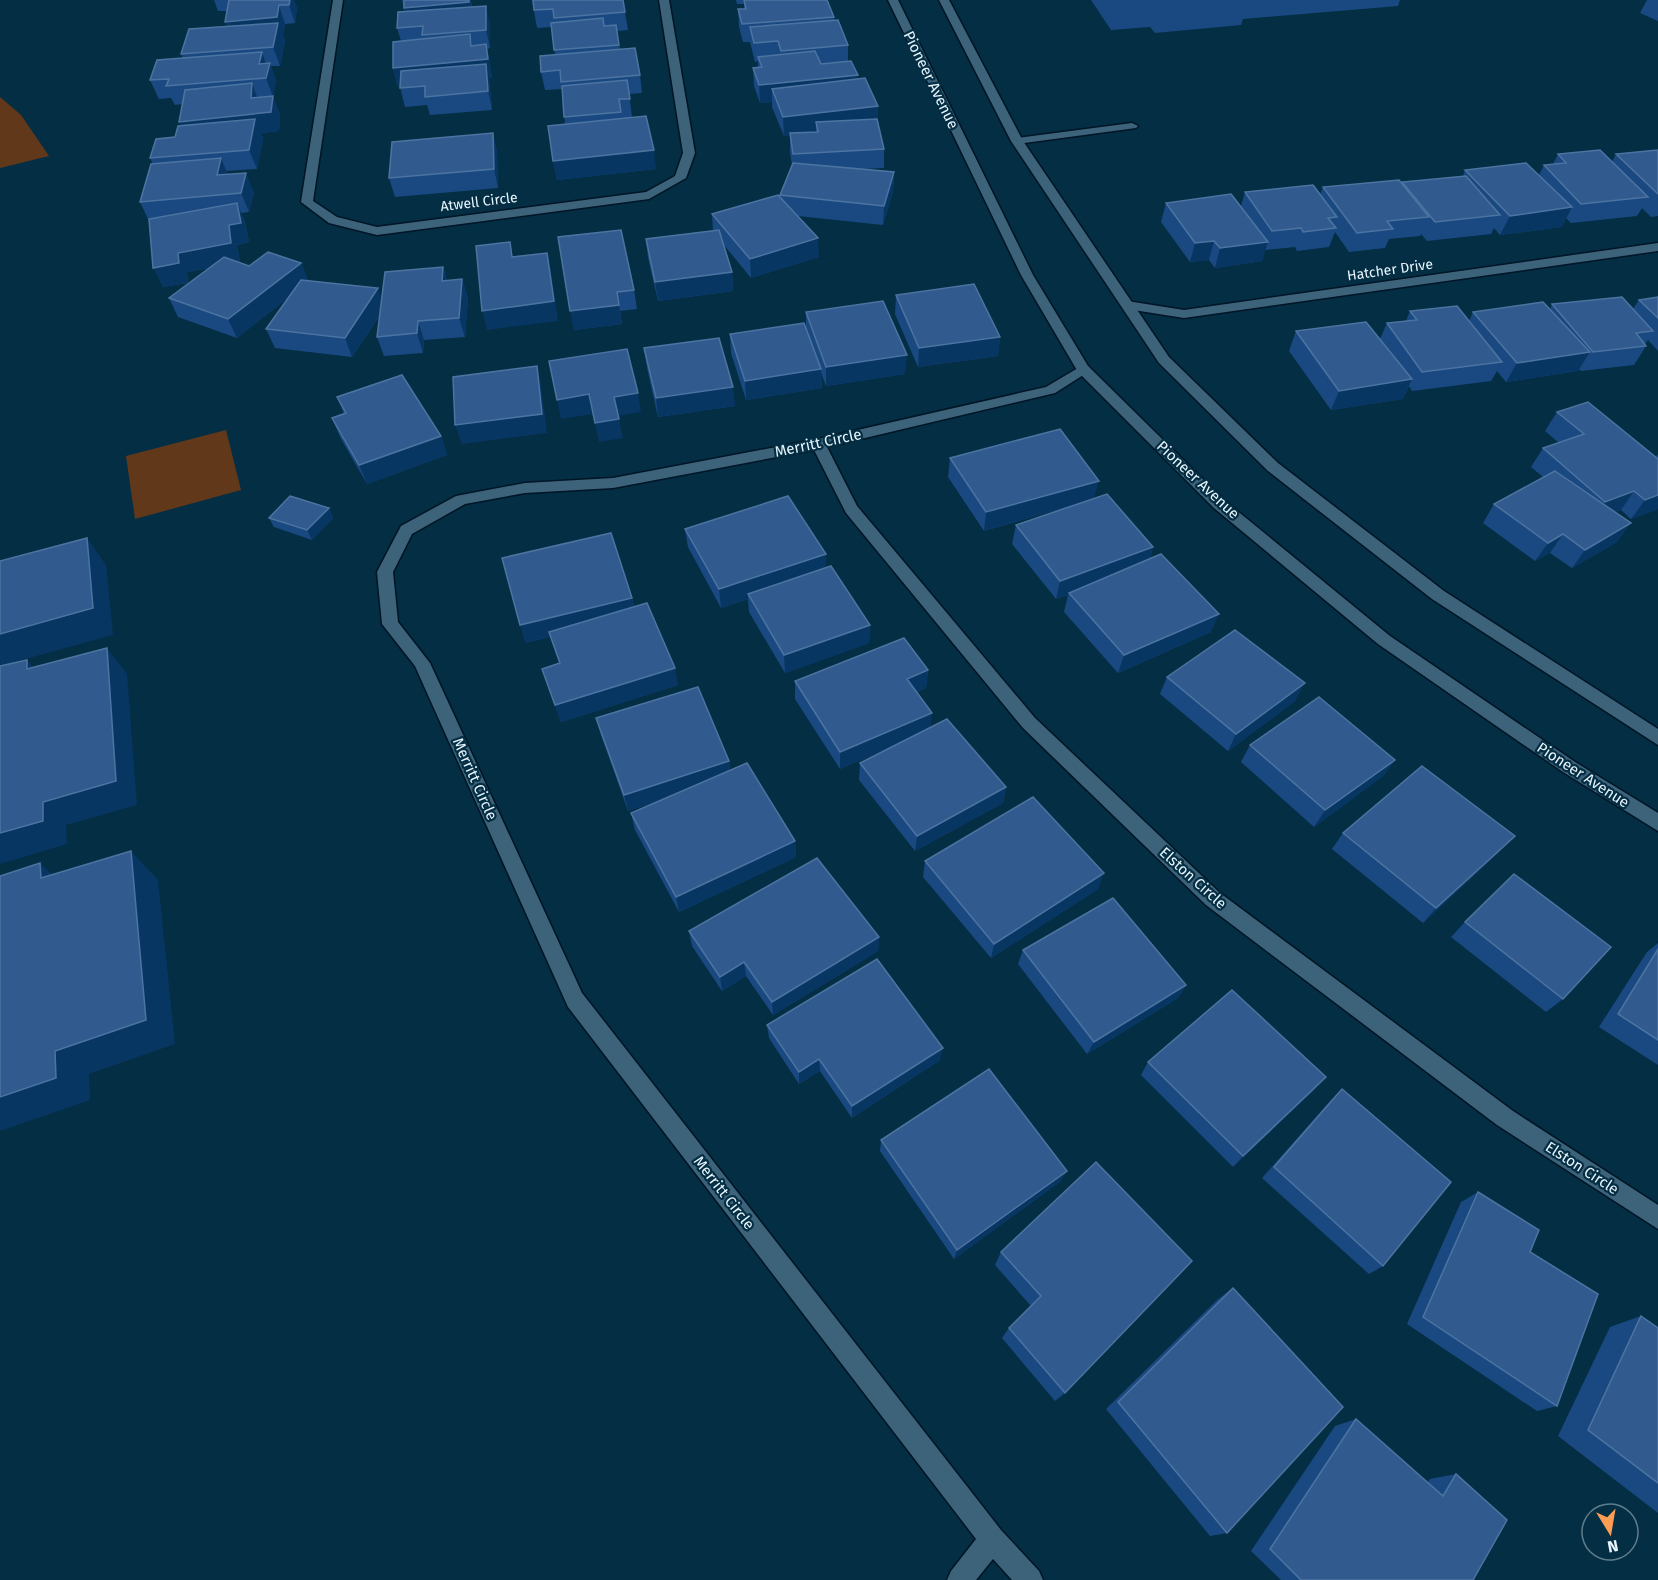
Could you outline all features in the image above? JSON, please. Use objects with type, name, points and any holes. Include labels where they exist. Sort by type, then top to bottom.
[{"type":"street","name":"Atwell Circle","points":[[338,0],[307,202],[333,220],[377,231],[649,195],[680,178],[690,153],[664,0]]},
{"type":"street","name":"Pioneer Avenue","points":[[893,0],[1027,275],[1083,369],[1220,504],[1384,640],[1569,767],[1658,823]]},
{"type":"street","points":[[944,0],[1017,141],[1164,360],[1273,467],[1438,595],[1658,738]]},
{"type":"street","points":[[1017,141],[1132,126]]},
{"type":"street","name":"Hatcher Drive","points":[[1127,305],[1184,314],[1658,247]]},
{"type":"street","name":"Merritt Circle","points":[[1030,1580],[992,1539],[575,1000],[422,663],[390,624],[385,572],[406,530],[461,500],[525,488],[613,483],[818,444],[1050,390],[1083,369]]},
{"type":"street","name":"Elston Circle","points":[[818,444],[851,509],[1029,723],[1213,899],[1505,1118],[1658,1218]]},
{"type":"street","points":[[960,1580],[992,1539]]},
{"type":"shaded area","points":[[0,97],[21,115],[49,156],[0,168]]},
{"type":"shaded area","points":[[226,430],[241,490],[135,519],[126,456]]},
{"type":"building","points":[[229,0],[290,0],[289,5],[279,5],[277,17],[225,22]]},
{"type":"building","points":[[404,0],[469,0],[469,2],[404,8]]},
{"type":"building","points":[[533,0],[623,0],[625,12],[554,18],[553,9],[534,10]]},
{"type":"building","points":[[744,0],[827,0],[834,17],[742,24],[738,9],[746,9]]},
{"type":"building","points":[[486,6],[486,30],[422,35],[423,26],[397,28],[398,12]]},
{"type":"building","points":[[603,18],[604,26],[616,25],[619,45],[554,50],[551,23]]},
{"type":"building","points":[[838,20],[848,45],[781,51],[778,41],[754,43],[750,27]]},
{"type":"building","points":[[278,23],[273,47],[181,54],[189,29]]},
{"type":"building","points":[[470,34],[471,46],[486,44],[488,59],[393,68],[393,42]]},
{"type":"building","points":[[635,48],[640,75],[561,82],[560,70],[541,72],[540,56]]},
{"type":"building","points":[[815,51],[821,64],[851,61],[858,75],[759,85],[753,68],[762,67],[758,57]]},
{"type":"building","points":[[262,52],[259,64],[270,63],[266,78],[166,86],[169,79],[150,80],[157,60]]},
{"type":"building","points":[[486,64],[488,91],[425,97],[425,86],[400,88],[401,71]]},
{"type":"building","points":[[865,78],[878,106],[783,117],[772,89]]},
{"type":"building","points":[[627,80],[630,99],[619,99],[621,112],[564,117],[562,86]]},
{"type":"building","points":[[252,83],[251,98],[273,96],[271,112],[179,122],[185,90]]},
{"type":"building","points":[[646,116],[654,150],[553,161],[548,126]]},
{"type":"building","points":[[255,119],[249,150],[150,158],[156,139],[175,137],[178,126]]},
{"type":"building","points":[[877,119],[884,149],[793,154],[790,133],[818,132],[816,122]]},
{"type":"building","points":[[493,133],[494,169],[389,178],[392,142]]},
{"type":"building","points":[[1600,150],[1648,197],[1581,204],[1544,165],[1566,163],[1558,154]]},
{"type":"building","points":[[1658,150],[1658,194],[1616,154]]},
{"type":"building","points":[[221,158],[217,175],[246,173],[241,193],[140,202],[151,164]]},
{"type":"building","points":[[793,163],[894,172],[884,206],[780,195]]},
{"type":"building","points":[[1526,163],[1572,207],[1510,216],[1465,170]]},
{"type":"building","points":[[1466,176],[1500,215],[1435,222],[1402,182]]},
{"type":"building","points":[[1399,180],[1429,217],[1387,221],[1393,229],[1357,233],[1323,187]]},
{"type":"building","points":[[1313,185],[1337,217],[1328,218],[1336,228],[1303,232],[1301,228],[1272,231],[1245,192]]},
{"type":"building","points":[[1231,194],[1268,242],[1220,248],[1214,241],[1195,243],[1166,203]]},
{"type":"building","points":[[778,195],[818,238],[750,259],[712,214]]},
{"type":"building","points":[[237,203],[241,223],[229,225],[231,243],[178,253],[179,263],[153,268],[149,219]]},
{"type":"building","points":[[621,230],[634,290],[617,292],[619,305],[570,311],[558,237]]},
{"type":"building","points":[[719,230],[732,272],[655,282],[646,239]]},
{"type":"building","points":[[510,242],[512,257],[547,253],[554,301],[482,311],[476,246]]},
{"type":"building","points":[[268,252],[301,263],[228,319],[169,298],[224,257],[249,266]]},
{"type":"building","points":[[443,267],[442,281],[462,279],[459,318],[418,321],[417,333],[377,337],[385,272]]},
{"type":"building","points":[[301,280],[378,288],[345,338],[266,329]]},
{"type":"building","points":[[974,284],[1000,337],[919,348],[896,295]]},
{"type":"building","points":[[1622,297],[1653,331],[1636,333],[1646,346],[1593,352],[1552,304]]},
{"type":"building","points":[[1658,297],[1658,318],[1639,300]]},
{"type":"building","points":[[883,301],[907,355],[826,367],[806,312]]},
{"type":"building","points":[[1543,302],[1590,352],[1517,363],[1473,312]]},
{"type":"building","points":[[1457,306],[1502,362],[1422,372],[1387,323],[1417,320],[1410,311]]},
{"type":"building","points":[[1366,322],[1412,379],[1339,391],[1296,331]]},
{"type":"building","points":[[804,323],[821,369],[745,381],[730,334]]},
{"type":"building","points":[[719,338],[733,387],[656,398],[644,348]]},
{"type":"building","points":[[627,349],[638,393],[614,397],[619,419],[595,423],[589,394],[557,400],[549,361]]},
{"type":"building","points":[[537,366],[542,414],[455,425],[453,377]]},
{"type":"building","points":[[402,375],[441,436],[359,465],[332,418],[346,413],[337,397]]},
{"type":"building","points":[[1588,402],[1658,459],[1658,495],[1645,500],[1634,491],[1605,502],[1543,448],[1584,434],[1557,412]]},
{"type":"building","points":[[1060,429],[1099,481],[986,512],[950,458]]},
{"type":"building","points":[[1555,471],[1631,523],[1585,550],[1563,534],[1548,543],[1494,504]]},
{"type":"building","points":[[1107,494],[1153,547],[1060,581],[1016,525]]},
{"type":"building","points":[[290,496],[329,508],[307,530],[269,518]]},
{"type":"building","points":[[788,496],[826,554],[719,589],[685,529]]},
{"type":"building","points":[[611,533],[632,598],[520,625],[502,558]]},
{"type":"building","points":[[87,538],[93,608],[0,634],[0,561]]},
{"type":"building","points":[[1161,554],[1219,614],[1124,655],[1069,593]]},
{"type":"building","points":[[831,566],[870,625],[784,655],[748,594]]},
{"type":"building","points":[[647,603],[675,668],[555,705],[542,669],[560,663],[549,632]]},
{"type":"building","points":[[1235,630],[1305,683],[1236,734],[1167,677]]},
{"type":"building","points":[[904,638],[928,670],[907,679],[932,713],[840,752],[795,681]]},
{"type":"building","points":[[107,648],[116,781],[43,802],[43,821],[0,833],[0,666],[27,660],[27,669]]},
{"type":"building","points":[[698,687],[729,761],[624,795],[596,718]]},
{"type":"building","points":[[1319,697],[1395,760],[1325,810],[1250,745]]},
{"type":"building","points":[[947,719],[1006,787],[917,836],[860,763]]},
{"type":"building","points":[[747,763],[795,841],[676,897],[631,813]]},
{"type":"building","points":[[1422,766],[1515,836],[1436,908],[1343,833]]},
{"type":"building","points":[[1033,797],[1104,873],[994,944],[925,861]]},
{"type":"building","points":[[131,851],[146,1020],[55,1051],[56,1078],[0,1097],[0,876],[40,863],[41,878]]},
{"type":"building","points":[[817,858],[879,937],[772,1002],[744,962],[720,977],[689,931]]},
{"type":"building","points":[[1514,874],[1611,947],[1563,999],[1465,922]]},
{"type":"building","points":[[1113,898],[1186,985],[1094,1042],[1023,950]]},
{"type":"building","points":[[1658,949],[1658,1040],[1618,1014]]},
{"type":"building","points":[[877,959],[943,1048],[852,1106],[819,1059],[799,1072],[767,1025]]},
{"type":"building","points":[[1232,990],[1326,1077],[1243,1156],[1148,1062]]},
{"type":"building","points":[[989,1069],[1067,1171],[957,1250],[881,1140]]},
{"type":"building","points":[[1342,1089],[1451,1182],[1383,1266],[1274,1167]]},
{"type":"building","points":[[1096,1162],[1192,1261],[1065,1393],[1009,1328],[1041,1296],[1001,1252]]},
{"type":"building","points":[[1478,1192],[1539,1230],[1530,1252],[1598,1294],[1557,1406],[1423,1317]]},
{"type":"building","points":[[1233,1288],[1343,1407],[1227,1533],[1118,1402]]},
{"type":"building","points":[[1641,1316],[1658,1328],[1658,1483],[1588,1430]]},
{"type":"building","points":[[1356,1419],[1443,1496],[1456,1474],[1507,1520],[1473,1580],[1301,1580],[1270,1549]]}]
